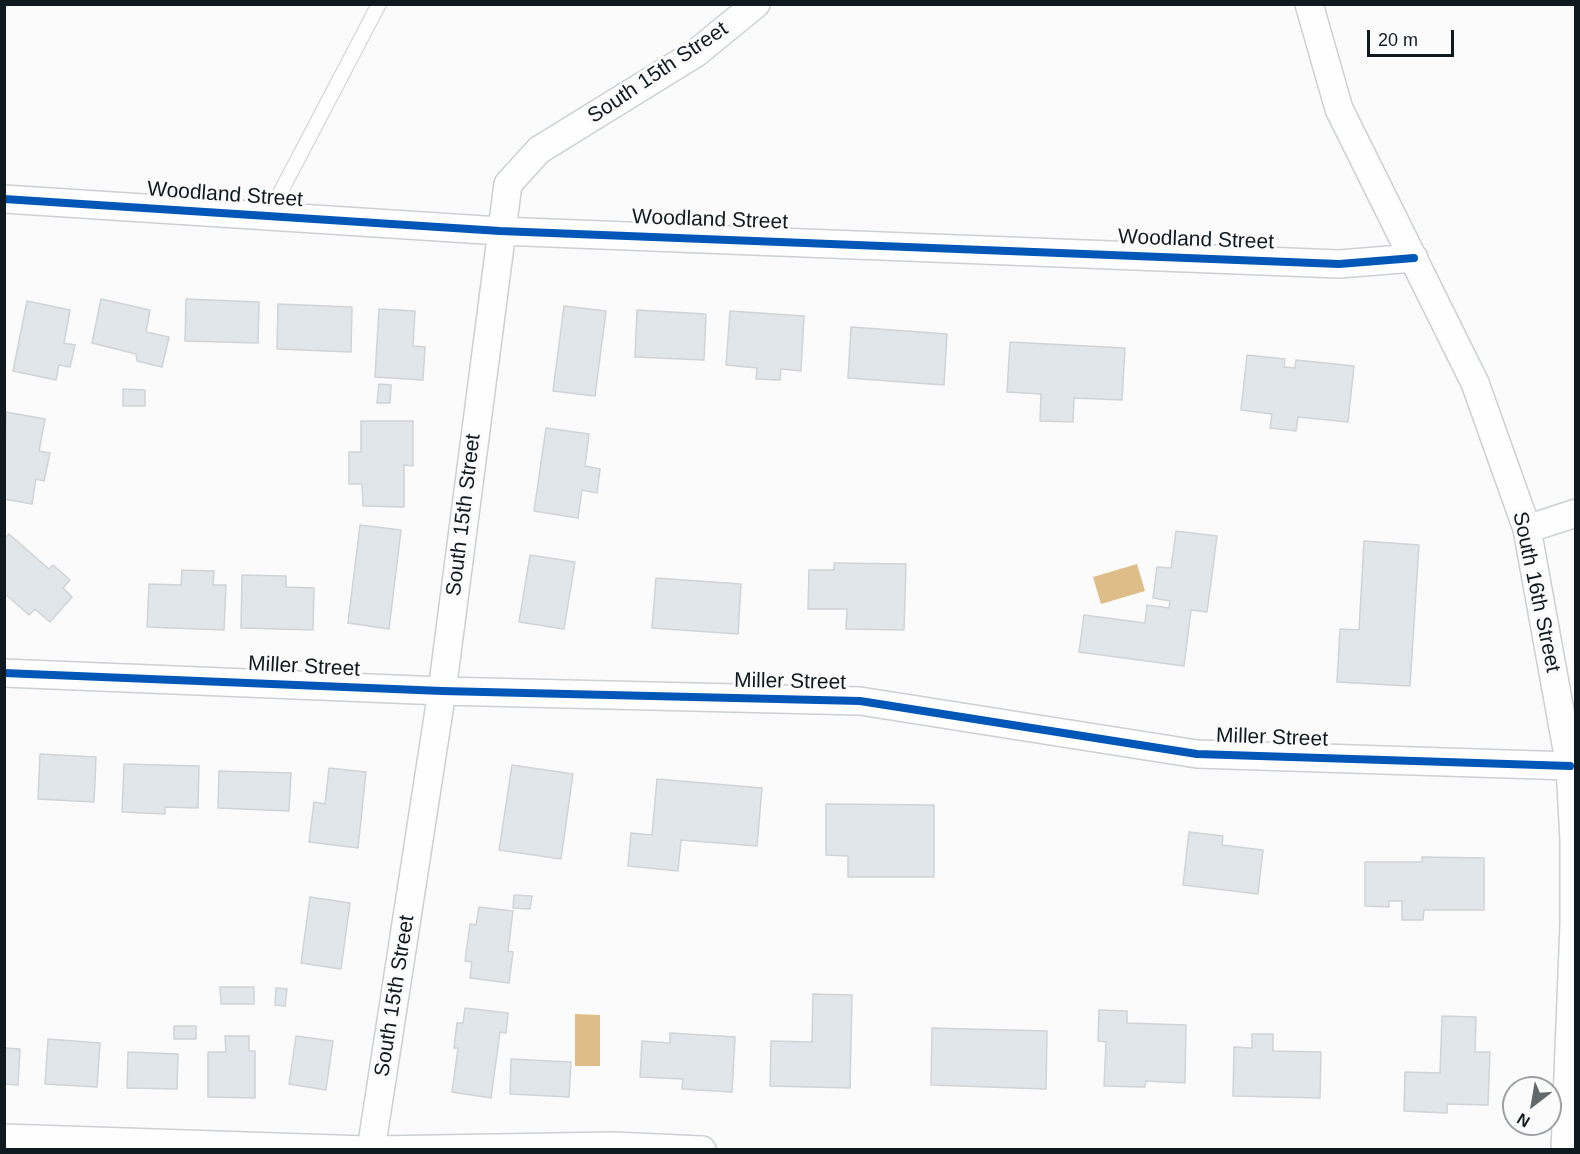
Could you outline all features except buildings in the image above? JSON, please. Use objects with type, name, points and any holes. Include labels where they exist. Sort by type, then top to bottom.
[{"type":"street","name":"South 15th Street","points":[[369,1149],[442,691],[500,231],[508,184],[539,150],[696,53],[756,4]]},
{"type":"street","name":"South 16th Street","points":[[1309,4],[1339,110],[1475,383],[1527,529],[1570,766],[1575,924],[1565,1149]]},
{"type":"street","name":"Woodland Street","points":[[4,199],[500,231],[1339,264],[1414,258]]},
{"type":"street","points":[[1527,529],[1575,513]]},
{"type":"street","name":"Miller Street","points":[[4,673],[442,691],[860,701],[1197,754],[1570,766]]},
{"type":"street","points":[[4,1138],[369,1149]]},
{"type":"street","points":[[377,1149],[613,1146],[702,1149]]},
{"type":"lane","points":[[268,216],[379,4]]},
{"type":"shaded area","points":[[1137,564],[1145,591],[1101,604],[1093,577]]},
{"type":"shaded area","points":[[575,1014],[600,1015],[600,1066],[575,1066]]},
{"type":"cycle path","points":[[4,199],[500,231],[1339,264],[1414,258]]},
{"type":"cycle path","points":[[4,673],[442,691],[860,701],[1197,754],[1570,766]]}]
